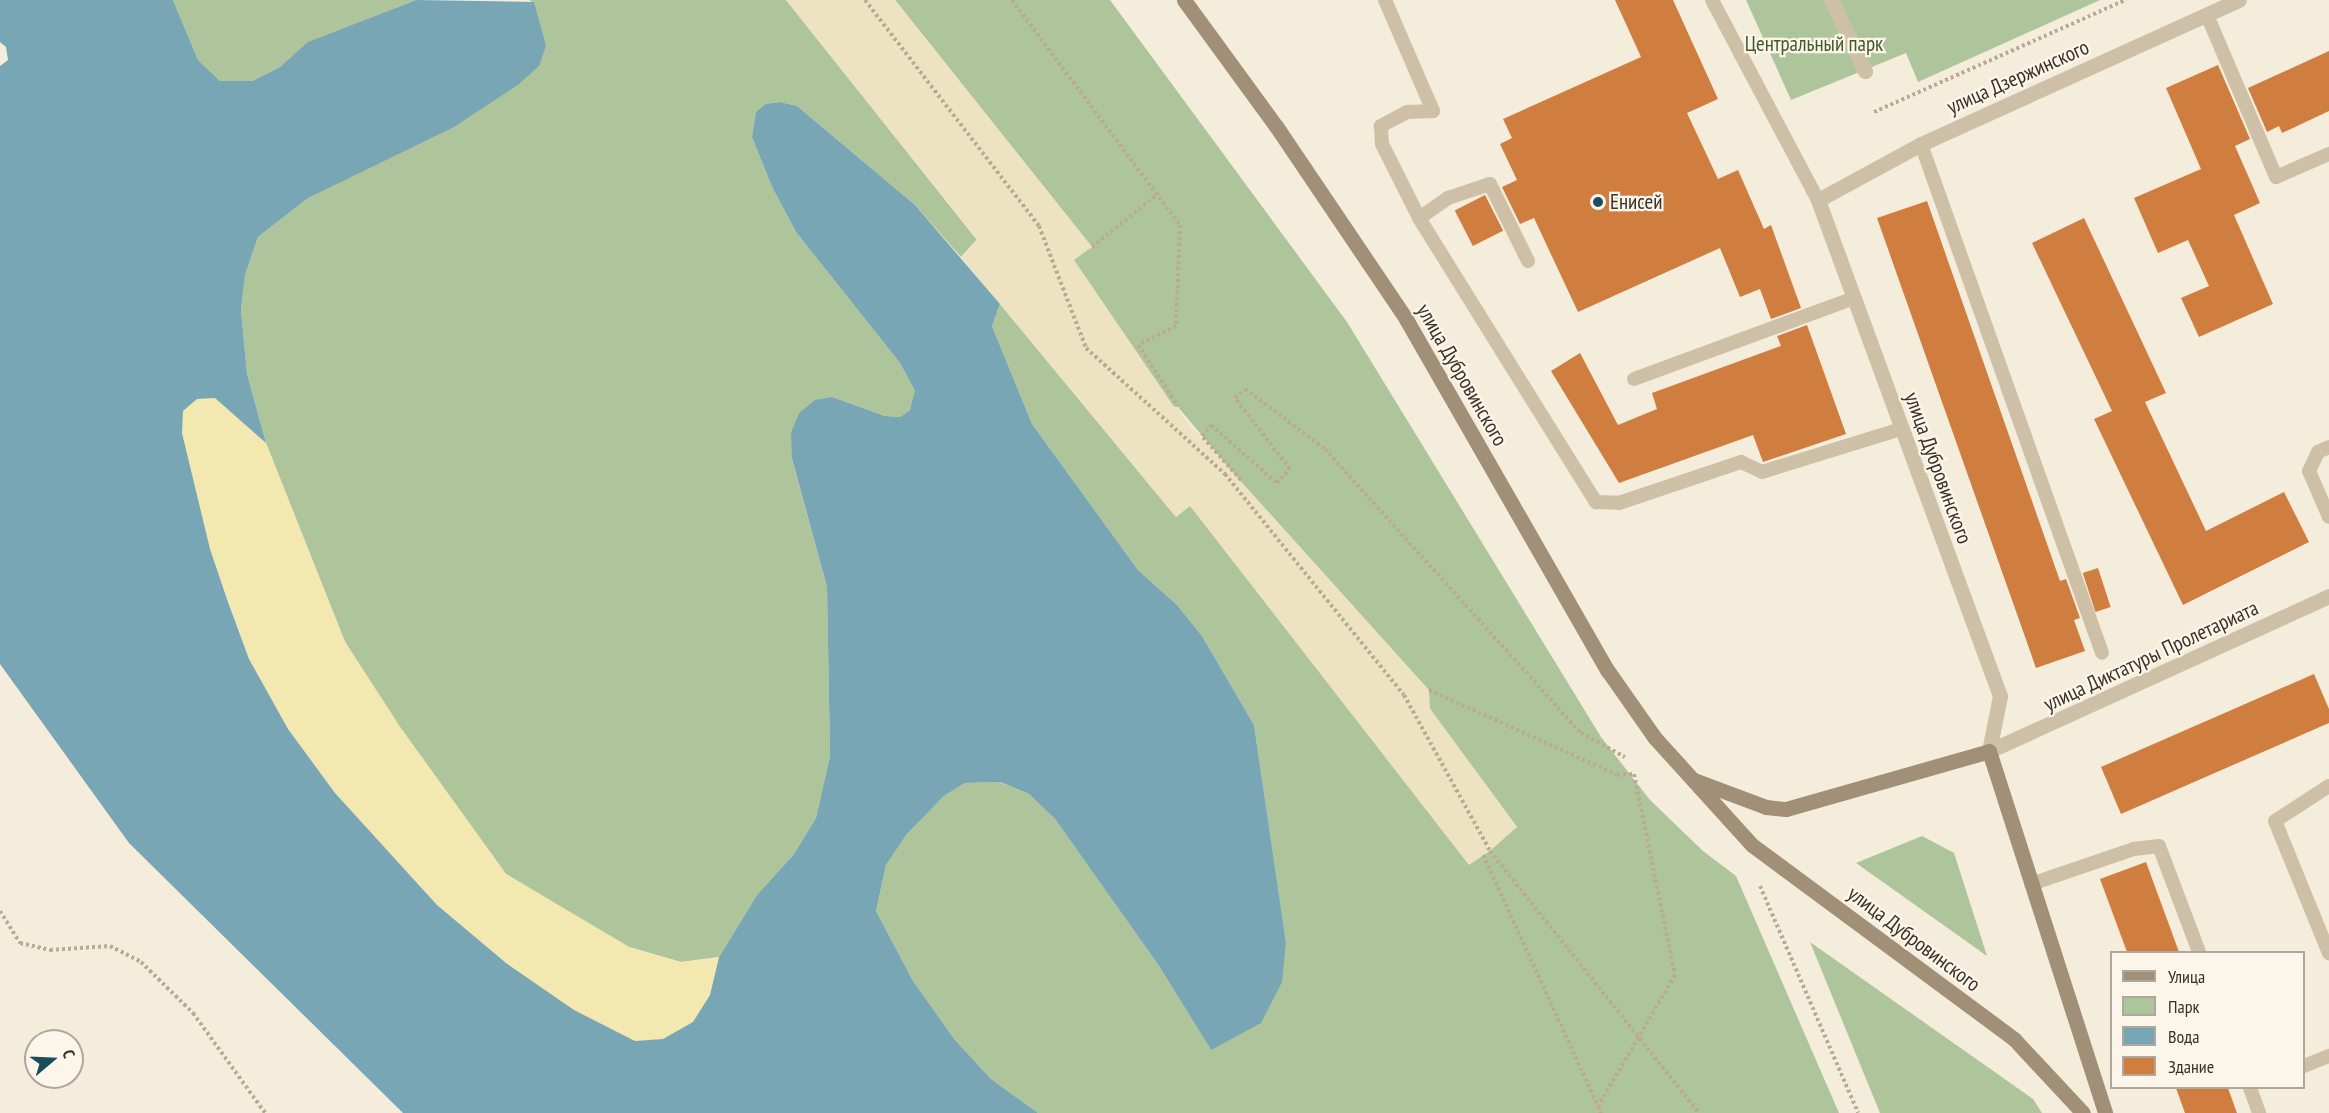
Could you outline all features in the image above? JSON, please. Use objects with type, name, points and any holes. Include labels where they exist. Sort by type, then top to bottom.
[{"type":"main road","name":"улица Дубровинского","points":[[1184,0],[1276,126],[1406,319],[1608,671],[1655,738],[1752,845],[2014,1039],[2083,1113]]},
{"type":"main road","name":"улица Дубровинского","points":[[1692,779],[1766,807],[1786,809],[1989,751],[2105,1113]]},
{"type":"street","points":[[1831,0],[1865,71]]},
{"type":"street","name":"улица Дзержинского","points":[[1818,200],[1921,144],[2239,0]]},
{"type":"street","name":"улица Дубровинского","points":[[1818,200],[2000,696],[1989,751]]},
{"type":"street","name":"улица Диктатуры Пролетариата","points":[[1989,751],[2329,596]]},
{"type":"lane","points":[[1385,0],[1433,111],[1407,112],[1381,126],[1382,144],[1419,218],[1596,502],[1619,503],[1741,462],[1762,472],[1901,429]]},
{"type":"lane","points":[[1712,0],[1818,200]]},
{"type":"lane","points":[[2207,15],[2276,177],[2329,154]]},
{"type":"lane","points":[[1921,144],[2102,653]]},
{"type":"lane","points":[[1419,218],[1448,198],[1490,184],[1528,261]]},
{"type":"lane","points":[[1634,379],[1854,298]]},
{"type":"lane","points":[[2329,447],[2318,452],[2309,471],[2329,518]]},
{"type":"lane","points":[[2329,786],[2275,820],[2329,953]]},
{"type":"lane","points":[[2031,884],[2134,849],[2159,846],[2199,951]]},
{"type":"lane","points":[[2305,1066],[2329,1056]]},
{"type":"lane","points":[[2250,1089],[2259,1113]]},
{"type":"path","points":[[865,0],[1039,226],[1086,348],[1225,474],[1404,696],[1490,851],[1636,1038],[1699,1113]]},
{"type":"path","points":[[1012,0],[1159,193],[1180,225],[1176,326],[1138,345],[1178,406]]},
{"type":"path","points":[[1874,112],[2126,0]]},
{"type":"path","points":[[1092,247],[1159,193]]},
{"type":"path","points":[[1241,480],[1202,436],[1211,425],[1277,483],[1290,469],[1235,398],[1245,389],[1325,450],[1581,733],[1625,757]]},
{"type":"path","points":[[1429,690],[1617,775],[1634,774],[1675,975],[1598,1106]]},
{"type":"path","points":[[1483,855],[1601,1113]]},
{"type":"path","points":[[1760,886],[1858,1113]]},
{"type":"path","points":[[0,911],[20,944],[50,950],[110,946],[141,962],[193,1013],[265,1113]]},
{"type":"green space","points":[[173,0],[416,0],[309,42],[280,67],[252,81],[220,81],[198,60]]},
{"type":"green space","points":[[529,0],[786,0],[977,240],[961,257],[915,205],[797,106],[780,102],[765,104],[756,112],[752,137],[772,187],[796,232],[900,363],[915,391],[915,400],[910,410],[900,417],[885,416],[832,397],[799,413],[792,433],[792,460],[827,587],[830,756],[816,818],[794,854],[757,895],[719,957],[681,962],[629,947],[506,874],[400,727],[345,642],[266,443],[247,374],[241,310],[245,275],[258,237],[308,198],[377,161],[534,3]]},
{"type":"green space","points":[[895,0],[1110,0],[1347,322],[1601,737],[1650,800],[1703,851],[1736,876],[1839,1113],[1038,1113],[991,1079],[955,1040],[913,981],[876,911],[886,865],[907,834],[944,796],[965,783],[999,782],[1029,794],[1055,819],[1159,966],[1211,1050],[1286,942],[1254,725],[1202,636],[1177,605],[1138,570],[1032,424],[992,326],[1000,304],[1176,517],[1190,505],[1469,864],[1517,827],[1430,709],[1178,407],[1174,407],[1073,259],[1092,247]]},
{"type":"green space","name":"Центральный парк","points":[[1746,0],[2100,0],[1918,82],[1906,53],[1791,100]]},
{"type":"green space","points":[[1922,836],[1954,853],[1987,956],[1856,863]]},
{"type":"green space","points":[[1810,942],[2033,1099],[2042,1113],[1880,1113]]},
{"type":"sand","points":[[216,398],[266,443],[345,642],[400,727],[506,874],[629,947],[681,962],[719,957],[710,995],[693,1023],[663,1039],[635,1041],[574,1010],[506,963],[437,905],[335,793],[288,729],[249,659],[210,549],[182,433],[183,411],[197,399]]},
{"type":"shaded area","points":[[786,0],[895,0],[1092,247],[1074,260],[1174,407],[1178,406],[1182,416],[1429,690],[1430,709],[1517,827],[1490,851],[1469,865],[1190,506],[1176,517],[961,257],[977,239]]},
{"type":"water","points":[[0,0],[173,0],[198,60],[220,81],[252,81],[280,67],[308,42],[416,0],[534,2],[546,46],[539,66],[519,84],[454,127],[308,198],[258,237],[245,275],[241,310],[247,374],[266,443],[215,398],[197,399],[183,411],[182,433],[210,549],[228,602],[249,659],[288,729],[335,793],[437,905],[506,963],[574,1010],[635,1041],[663,1039],[693,1022],[710,995],[719,957],[757,895],[794,854],[816,818],[830,756],[827,587],[792,459],[791,433],[799,413],[815,400],[832,397],[885,416],[900,417],[910,410],[915,391],[900,363],[796,232],[772,187],[752,137],[756,112],[765,104],[780,102],[797,106],[915,205],[1000,304],[992,326],[1032,424],[1138,570],[1177,605],[1202,636],[1254,725],[1286,942],[1282,982],[1261,1023],[1211,1050],[1159,966],[1055,819],[1029,794],[1000,782],[965,783],[944,796],[907,834],[886,865],[876,911],[913,981],[955,1040],[991,1079],[1038,1113],[403,1113],[129,843],[0,664],[0,66],[8,60],[6,47],[0,42]]},
{"type":"building","points":[[1615,0],[1673,0],[1718,99],[1687,113],[1718,179],[1738,170],[1764,229],[1771,225],[1801,308],[1771,319],[1760,289],[1740,297],[1720,248],[1578,312],[1534,218],[1520,224],[1502,187],[1517,180],[1500,144],[1512,138],[1503,119],[1641,57]]},
{"type":"building","points":[[2329,51],[2329,111],[2282,133],[2279,126],[2267,132],[2248,88]]},
{"type":"building","points":[[2218,65],[2250,139],[2235,146],[2260,203],[2234,215],[2273,304],[2199,337],[2181,298],[2209,286],[2188,240],[2158,253],[2134,198],[2201,169],[2166,88]]},
{"type":"building","points":[[1485,195],[1503,231],[1473,246],[1455,210]]},
{"type":"building","points":[[1927,201],[2060,581],[2066,579],[2080,618],[2074,620],[2085,651],[2036,668],[1877,218]]},
{"type":"building","points":[[2084,218],[2166,393],[2145,402],[2206,531],[2284,492],[2309,542],[2183,605],[2094,419],[2112,411],[2032,243]]},
{"type":"building","points":[[1807,325],[1846,434],[1763,462],[1753,435],[1619,483],[1551,371],[1580,353],[1618,425],[1657,409],[1652,393],[1781,346],[1777,336]]},
{"type":"building","points":[[2098,568],[2111,607],[2095,612],[2083,573]]},
{"type":"building","points":[[2314,674],[2329,709],[2329,723],[2121,814],[2101,767]]},
{"type":"building","points":[[2146,862],[2179,951],[2127,951],[2100,879]]},
{"type":"building","points":[[2176,1089],[2228,1089],[2237,1113],[2185,1113]]},
{"type":"place","name":"Енисей","points":[[1598,202]]}]
